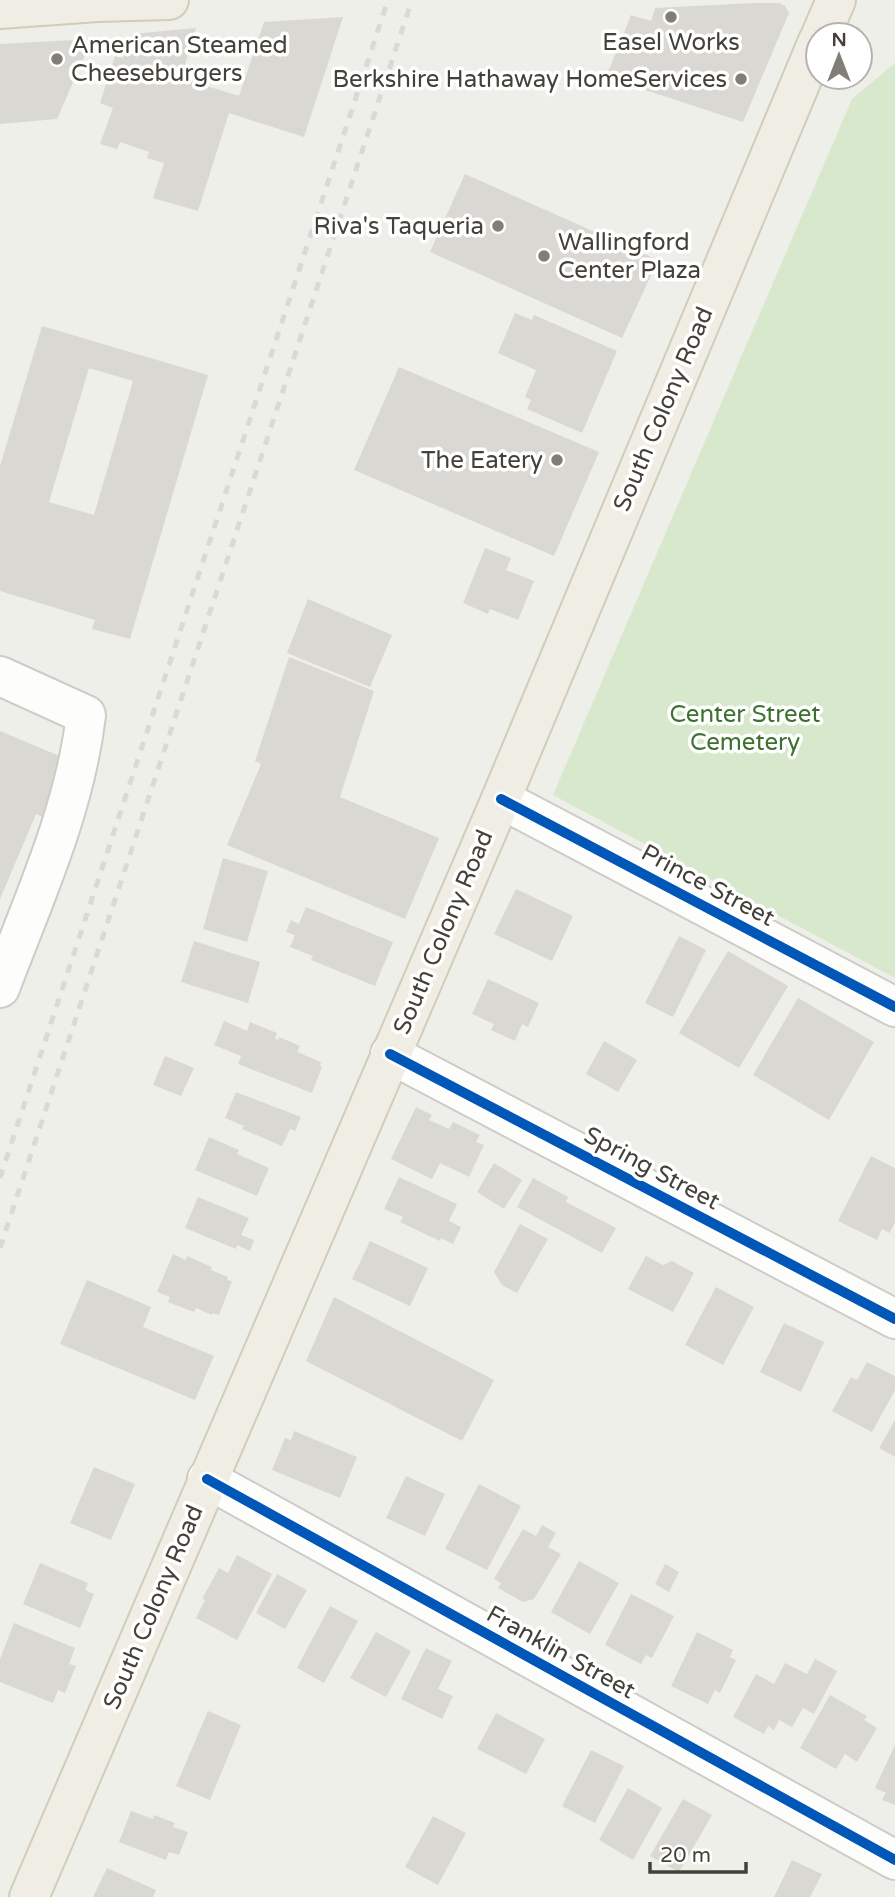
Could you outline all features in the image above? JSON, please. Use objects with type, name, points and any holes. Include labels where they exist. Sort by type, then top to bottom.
[{"type":"main road","points":[[0,9],[169,0]]},
{"type":"main road","points":[[827,21],[836,0]]},
{"type":"main road","name":"South Colony Road","points":[[29,1897],[500,799],[804,74]]},
{"type":"street","points":[[0,676],[86,715],[81,757],[62,826],[0,988]]},
{"type":"street","name":"Prince Street","points":[[500,799],[895,1007]]},
{"type":"street","name":"Spring Street","points":[[390,1054],[895,1318]]},
{"type":"street","name":"Franklin Street","points":[[207,1479],[895,1860]]},
{"type":"green space","name":"Center Street Cemetery","points":[[895,63],[895,978],[553,795],[852,99],[862,91],[874,91],[874,81]]},
{"type":"building","points":[[779,3],[785,6],[789,13],[743,122],[606,77],[631,15],[651,21],[655,8]]},
{"type":"building","points":[[343,17],[304,137],[229,113],[198,211],[153,198],[164,163],[147,158],[149,152],[120,142],[117,149],[100,144],[113,108],[100,103],[115,56],[123,58],[132,34],[196,28],[181,78],[239,96],[264,22]]},
{"type":"building","points":[[92,39],[57,119],[0,124],[0,44]]},
{"type":"building","name":"Wallingford Center Plaza","points":[[465,174],[658,260],[622,338],[430,252]]},
{"type":"building","points":[[515,313],[532,320],[534,315],[617,351],[582,433],[527,409],[531,400],[525,397],[536,370],[498,353]]},
{"type":"building","points":[[42,326],[208,375],[130,639],[92,629],[95,620],[0,591],[0,466]],"holes":[[[89,368],[133,381],[94,515],[49,502]]]},
{"type":"building","points":[[399,367],[599,452],[554,556],[354,470]]},
{"type":"building","points":[[485,548],[511,558],[506,570],[534,581],[518,620],[490,609],[488,614],[463,603]]},
{"type":"building","points":[[308,599],[392,635],[370,687],[287,653]]},
{"type":"building","points":[[289,657],[374,691],[340,797],[439,838],[405,919],[227,845],[261,764],[255,761]]},
{"type":"building","points":[[0,731],[76,763],[51,821],[36,814],[0,899]]},
{"type":"building","points":[[223,858],[268,871],[247,942],[203,929]]},
{"type":"building","points":[[516,889],[573,916],[552,961],[494,934]]},
{"type":"building","points":[[306,907],[393,942],[375,986],[311,960],[313,956],[290,947],[295,935],[286,932],[291,920],[299,924]]},
{"type":"building","points":[[679,936],[706,950],[673,1017],[645,1003]]},
{"type":"building","points":[[194,941],[260,962],[248,1003],[181,982]]},
{"type":"building","points":[[728,951],[788,986],[739,1068],[679,1033]]},
{"type":"building","points":[[488,979],[539,1003],[528,1027],[522,1024],[515,1041],[491,1030],[494,1024],[472,1014]]},
{"type":"building","points":[[798,998],[874,1042],[829,1120],[753,1075]]},
{"type":"building","points":[[224,1021],[247,1031],[250,1022],[277,1033],[275,1038],[278,1040],[279,1037],[300,1046],[297,1052],[321,1062],[322,1067],[312,1093],[238,1064],[241,1056],[214,1045]]},
{"type":"building","points":[[604,1041],[637,1060],[618,1092],[586,1074]]},
{"type":"building","points":[[165,1056],[194,1068],[181,1096],[153,1085]]},
{"type":"building","points":[[236,1092],[301,1117],[295,1131],[290,1129],[282,1146],[242,1129],[244,1126],[225,1118]]},
{"type":"building","points":[[416,1107],[432,1115],[429,1120],[449,1129],[453,1122],[480,1135],[476,1142],[484,1145],[469,1177],[440,1163],[432,1179],[391,1159]]},
{"type":"building","points":[[209,1137],[239,1150],[237,1154],[269,1168],[257,1196],[195,1170]]},
{"type":"building","points":[[871,1156],[895,1168],[895,1222],[890,1233],[882,1229],[877,1240],[838,1221]]},
{"type":"building","points":[[494,1163],[522,1180],[504,1209],[477,1192]]},
{"type":"building","points":[[399,1177],[457,1204],[449,1221],[461,1227],[453,1244],[441,1238],[440,1241],[400,1222],[403,1217],[384,1209]]},
{"type":"building","points":[[533,1178],[568,1197],[566,1202],[616,1228],[602,1253],[517,1207]]},
{"type":"building","points":[[198,1197],[249,1218],[241,1235],[254,1240],[250,1251],[237,1245],[236,1249],[185,1228]]},
{"type":"building","points":[[520,1224],[548,1239],[517,1293],[502,1285],[494,1272]]},
{"type":"building","points":[[370,1241],[428,1268],[410,1306],[352,1279]]},
{"type":"building","points":[[173,1254],[186,1260],[187,1256],[212,1267],[211,1270],[232,1281],[219,1315],[196,1308],[194,1312],[168,1302],[170,1297],[157,1292]]},
{"type":"building","points":[[646,1256],[663,1265],[672,1261],[694,1273],[673,1312],[628,1289]]},
{"type":"building","points":[[87,1280],[151,1307],[143,1327],[214,1356],[195,1400],[60,1344]]},
{"type":"building","points":[[716,1287],[754,1307],[723,1365],[685,1345]]},
{"type":"building","points":[[334,1297],[494,1380],[462,1441],[306,1361]]},
{"type":"building","points":[[784,1323],[824,1342],[801,1392],[760,1372]]},
{"type":"building","points":[[867,1362],[895,1376],[895,1390],[872,1432],[832,1411],[851,1377],[857,1380]]},
{"type":"building","points":[[895,1420],[895,1457],[879,1448]]},
{"type":"building","points":[[294,1431],[357,1457],[340,1498],[272,1470],[285,1438],[291,1440]]},
{"type":"building","points":[[94,1467],[135,1484],[111,1540],[70,1523]]},
{"type":"building","points":[[406,1476],[445,1494],[425,1536],[386,1518]]},
{"type":"building","points":[[479,1484],[521,1506],[487,1570],[445,1549]]},
{"type":"building","points":[[542,1525],[556,1533],[548,1547],[561,1554],[534,1599],[523,1602],[498,1588],[501,1583],[494,1579],[523,1529],[536,1536]]},
{"type":"building","points":[[237,1555],[272,1574],[237,1640],[196,1618],[205,1600],[202,1599],[219,1568],[228,1573]]},
{"type":"building","points":[[579,1561],[619,1583],[590,1634],[551,1612]]},
{"type":"building","points":[[40,1563],[88,1583],[85,1590],[94,1594],[80,1628],[23,1604]]},
{"type":"building","points":[[665,1564],[679,1572],[669,1592],[655,1584]]},
{"type":"building","points":[[277,1574],[307,1590],[285,1629],[256,1613]]},
{"type":"building","points":[[631,1594],[674,1616],[652,1658],[646,1655],[641,1664],[605,1645]]},
{"type":"building","points":[[330,1606],[358,1621],[324,1683],[297,1668]]},
{"type":"building","points":[[14,1623],[75,1648],[69,1664],[76,1666],[65,1693],[58,1690],[53,1703],[0,1682],[0,1659]]},
{"type":"building","points":[[376,1632],[411,1651],[386,1697],[350,1678]]},
{"type":"building","points":[[697,1632],[733,1650],[730,1657],[736,1660],[720,1693],[715,1690],[708,1704],[671,1686]]},
{"type":"building","points":[[426,1648],[452,1661],[438,1689],[453,1696],[442,1719],[401,1699]]},
{"type":"building","points":[[815,1659],[837,1671],[814,1714],[803,1708],[792,1727],[779,1720],[774,1730],[768,1726],[764,1734],[733,1717],[756,1674],[774,1684],[785,1663],[807,1674]]},
{"type":"building","points":[[830,1695],[867,1716],[864,1720],[877,1728],[857,1762],[845,1754],[836,1769],[800,1748]]},
{"type":"building","points":[[208,1711],[241,1725],[210,1800],[176,1786]]},
{"type":"building","points":[[496,1713],[545,1739],[526,1774],[477,1749]]},
{"type":"building","points":[[895,1745],[895,1805],[882,1800],[886,1793],[875,1788]]},
{"type":"building","points":[[591,1750],[624,1766],[595,1823],[562,1806]]},
{"type":"building","points":[[628,1788],[662,1808],[633,1860],[599,1840]]},
{"type":"building","points":[[683,1799],[712,1815],[679,1872],[650,1856]]},
{"type":"building","points":[[131,1811],[153,1819],[154,1815],[175,1823],[173,1827],[188,1832],[179,1855],[169,1852],[166,1860],[119,1842]]},
{"type":"building","points":[[433,1816],[466,1833],[438,1885],[405,1867]]},
{"type":"building","points":[[792,1860],[822,1874],[810,1897],[774,1897]]},
{"type":"building","points":[[107,1868],[156,1890],[153,1897],[93,1897]]},
{"type":"railway","points":[[0,1178],[388,0]]},
{"type":"railway","points":[[0,1248],[412,0]]},
{"type":"cycle path","points":[[501,799],[895,1007]]},
{"type":"cycle path","points":[[390,1054],[895,1319]]},
{"type":"cycle path","points":[[207,1479],[895,1860]]},
{"type":"place","name":"Easel Works","points":[[671,17]]},
{"type":"place","name":"American Steamed Cheeseburgers","points":[[57,59]]},
{"type":"place","name":"Berkshire Hathaway HomeServices","points":[[741,79]]},
{"type":"place","name":"Riva's Taqueria","points":[[498,226]]},
{"type":"place","name":"Wallingford Center Plaza","points":[[544,256]]},
{"type":"place","name":"The Eatery","points":[[557,460]]}]
